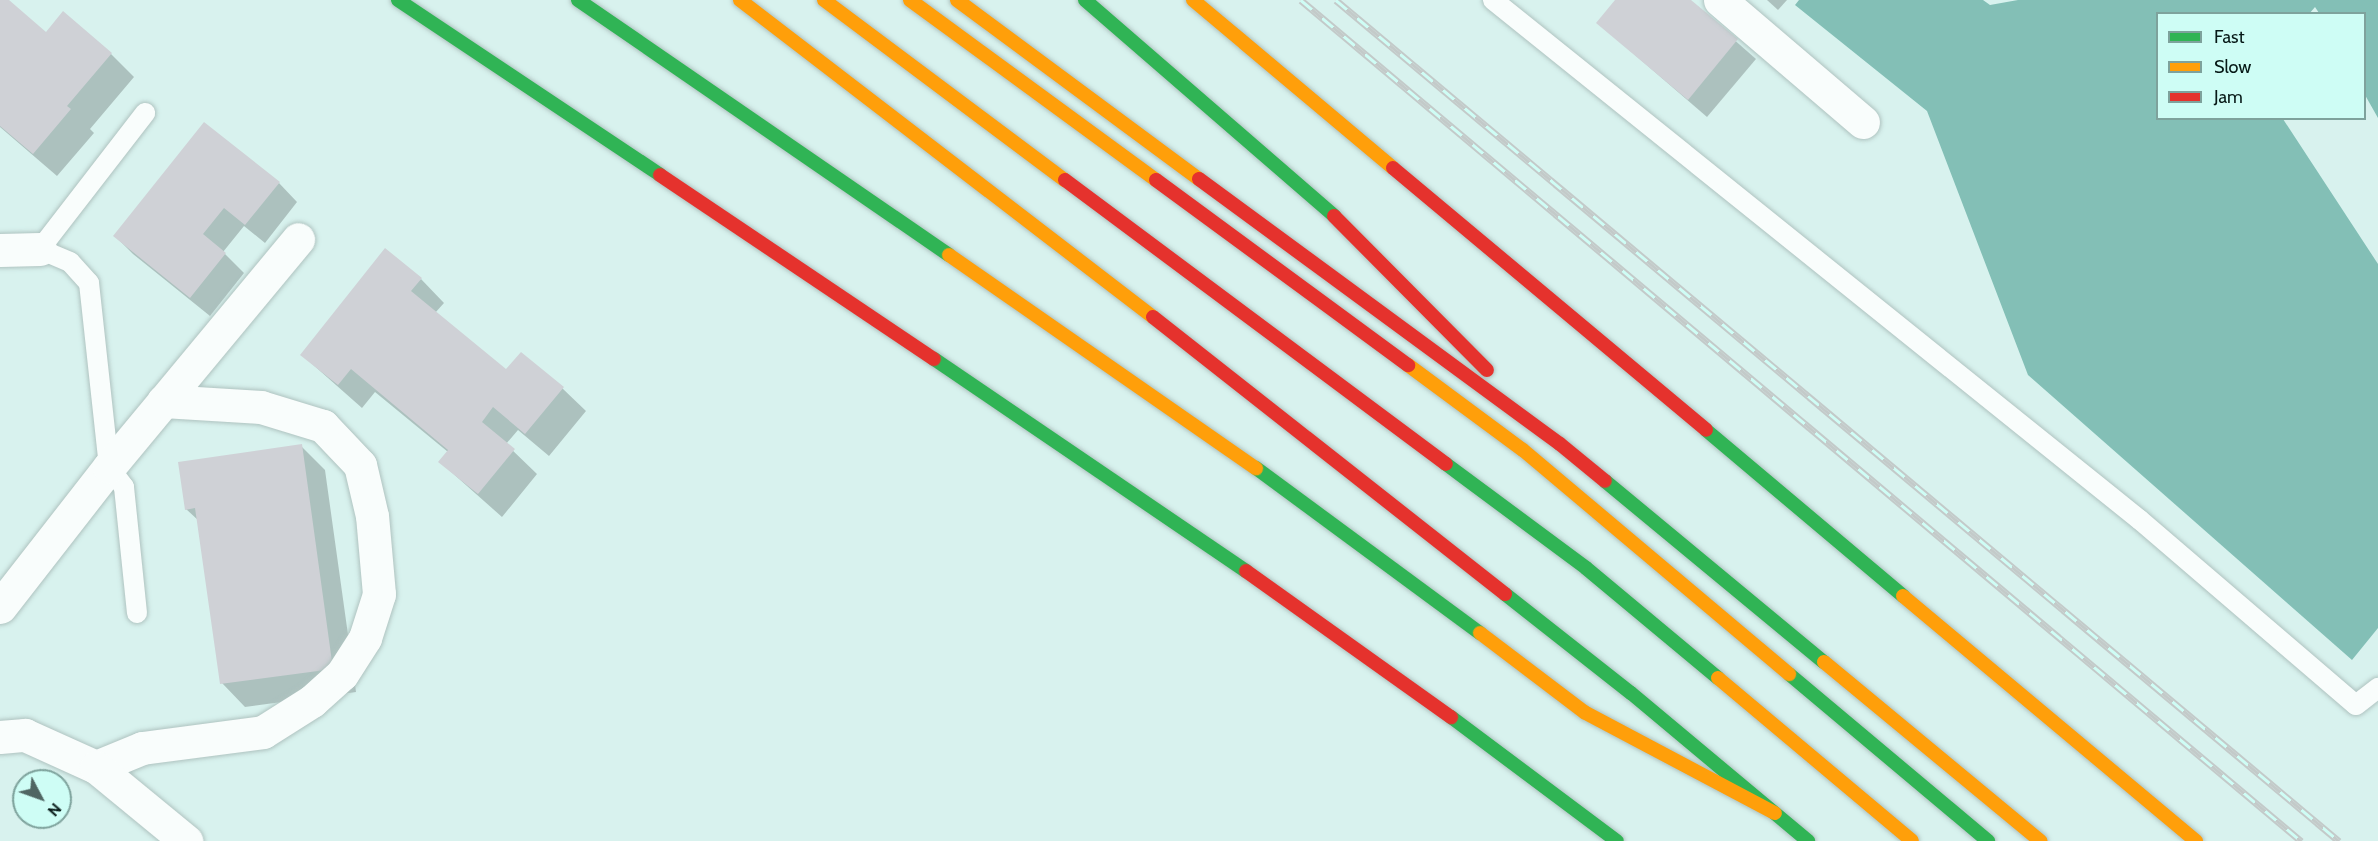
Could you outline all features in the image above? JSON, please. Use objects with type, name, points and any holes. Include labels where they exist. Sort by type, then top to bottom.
[{"type":"highway","points":[[398,0],[990,397],[1318,621],[1418,692],[1617,841]]},
{"type":"highway","points":[[578,0],[1114,368],[1298,498],[1584,712],[1775,813]]},
{"type":"highway","points":[[740,0],[1082,262],[1537,620],[1808,841]]},
{"type":"highway","points":[[824,0],[1586,568],[1912,841]]},
{"type":"highway","points":[[910,0],[1523,450],[1988,841]]},
{"type":"highway","points":[[957,0],[1560,444],[1635,503],[2040,841]]},
{"type":"highway","points":[[1085,0],[1323,205],[1560,444]]},
{"type":"highway","points":[[1193,0],[2196,841]]},
{"type":"street","points":[[1720,0],[1863,122]]},
{"type":"street","points":[[0,607],[109,467],[298,239]]},
{"type":"street","points":[[0,250],[40,249]]},
{"type":"street","points":[[96,767],[142,748],[263,732],[312,701],[342,674],[365,638],[379,594],[372,516],[360,465],[323,426],[261,407],[163,401]]},
{"type":"street","points":[[0,737],[25,735],[96,767],[186,841]]},
{"type":"lane","points":[[1493,0],[2140,520],[2356,705],[2378,688]]},
{"type":"lane","points":[[137,613],[124,487],[109,467],[89,283],[70,262],[40,249],[145,113]]},
{"type":"shaded area","points":[[1799,0],[1983,0],[1990,5],[2018,0],[2378,0],[2378,118],[2366,97],[2366,12],[2318,12],[2315,7],[2311,12],[2156,12],[2156,120],[2284,120],[2378,264],[2378,628],[2352,660],[2028,375],[1927,111],[1795,5]]},
{"type":"building","points":[[0,0],[9,0],[46,32],[63,11],[112,53],[67,106],[71,109],[33,154],[0,126]]},
{"type":"building","points":[[1615,0],[1691,0],[1738,39],[1688,100],[1596,23]]},
{"type":"building","points":[[204,122],[280,182],[245,225],[224,208],[203,234],[226,253],[190,298],[113,236]]},
{"type":"building","points":[[385,248],[422,278],[411,291],[506,369],[521,352],[564,387],[525,434],[493,407],[482,422],[515,449],[478,494],[438,462],[448,450],[351,369],[338,385],[300,355]]},
{"type":"building","points":[[302,444],[333,669],[220,684],[195,508],[185,510],[178,462]]},
{"type":"railway","points":[[1301,0],[2301,841]]},
{"type":"railway","points":[[1336,0],[2339,841]]},
{"type":"traffic: fast","points":[[398,0],[660,175]]},
{"type":"traffic: fast","points":[[578,0],[949,255]]},
{"type":"traffic: fast","points":[[1085,0],[1334,216]]},
{"type":"traffic: fast","points":[[934,359],[1246,571]]},
{"type":"traffic: fast","points":[[1706,430],[1903,596]]},
{"type":"traffic: fast","points":[[1446,464],[1586,568],[1718,678]]},
{"type":"traffic: fast","points":[[1256,468],[1480,633]]},
{"type":"traffic: fast","points":[[1605,481],[1824,662]]},
{"type":"traffic: fast","points":[[1505,594],[1631,693],[1808,841]]},
{"type":"traffic: fast","points":[[1789,674],[1988,841]]},
{"type":"traffic: fast","points":[[1451,717],[1617,841]]},
{"type":"traffic: slow","points":[[740,0],[1153,317]]},
{"type":"traffic: slow","points":[[824,0],[1065,180]]},
{"type":"traffic: slow","points":[[910,0],[1156,180]]},
{"type":"traffic: slow","points":[[957,0],[1199,179]]},
{"type":"traffic: slow","points":[[1193,0],[1393,168]]},
{"type":"traffic: slow","points":[[949,255],[1256,468]]},
{"type":"traffic: slow","points":[[1408,365],[1523,450],[1789,674]]},
{"type":"traffic: slow","points":[[1903,596],[2196,841]]},
{"type":"traffic: slow","points":[[1480,633],[1584,712],[1775,813]]},
{"type":"traffic: slow","points":[[1824,662],[2040,841]]},
{"type":"traffic: slow","points":[[1718,678],[1912,841]]},
{"type":"traffic: jam","points":[[1393,168],[1706,430]]},
{"type":"traffic: jam","points":[[660,175],[934,359]]},
{"type":"traffic: jam","points":[[1199,179],[1560,444],[1605,481]]},
{"type":"traffic: jam","points":[[1065,180],[1446,464]]},
{"type":"traffic: jam","points":[[1156,180],[1408,365]]},
{"type":"traffic: jam","points":[[1334,216],[1487,370]]},
{"type":"traffic: jam","points":[[1153,317],[1505,594]]},
{"type":"traffic: jam","points":[[1246,571],[1451,717]]}]
